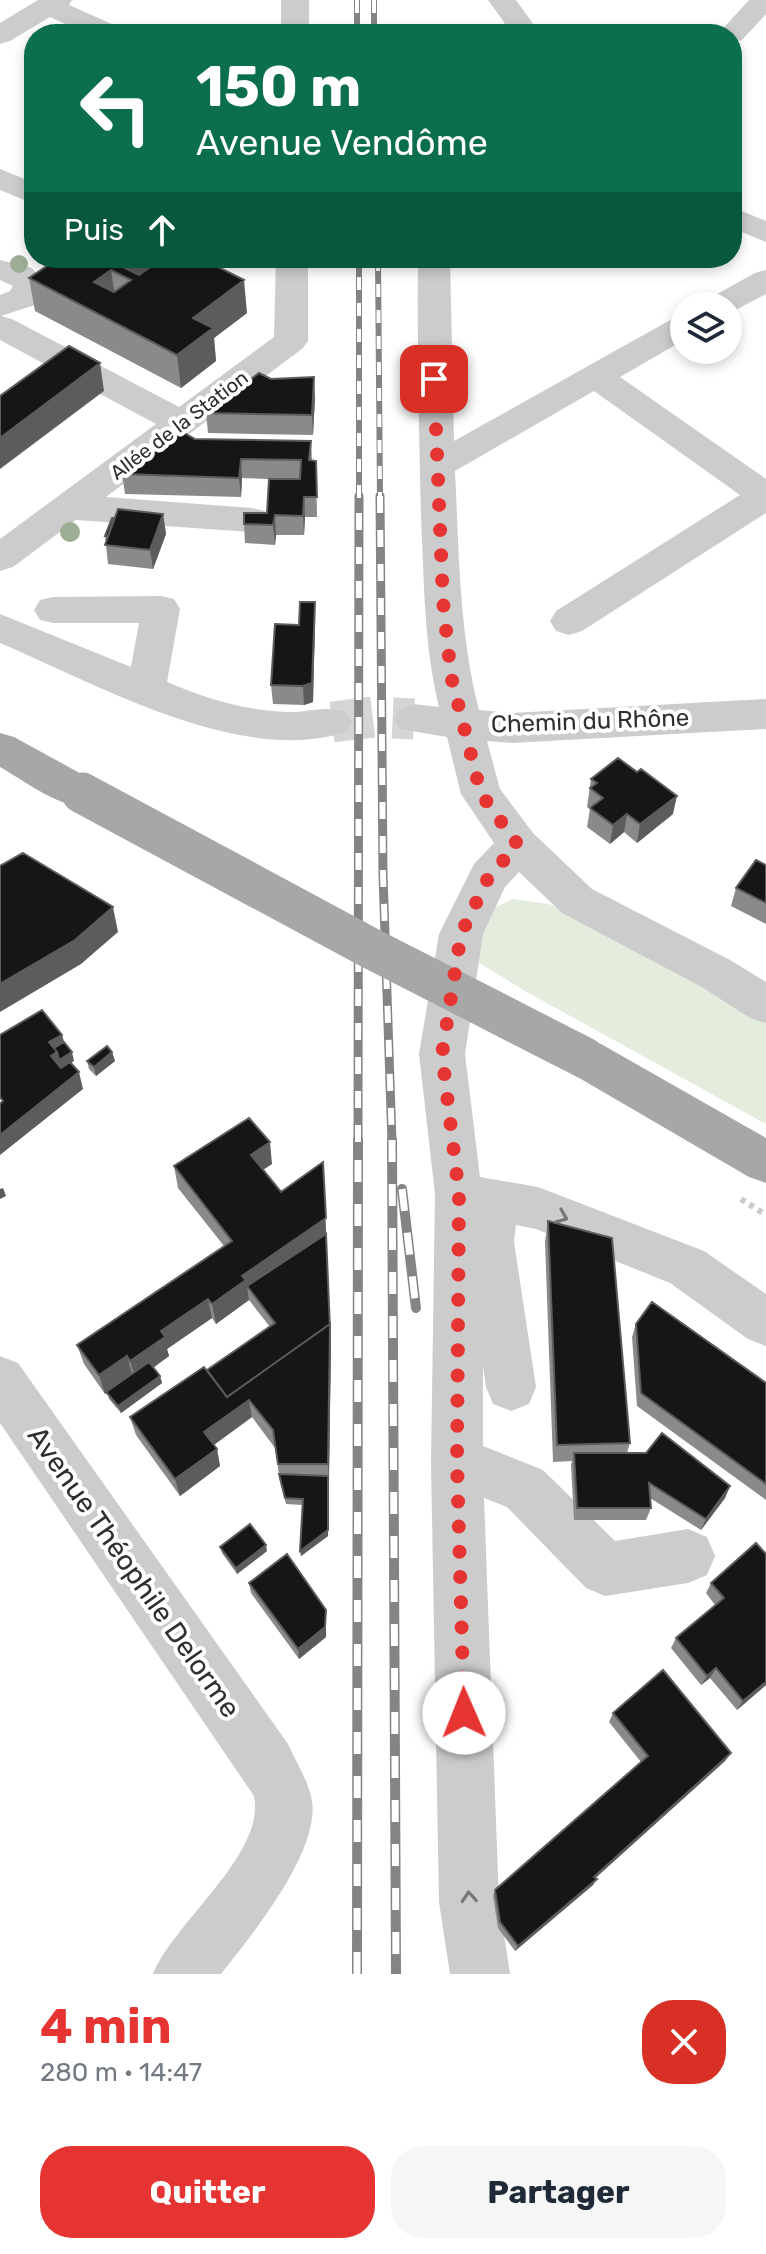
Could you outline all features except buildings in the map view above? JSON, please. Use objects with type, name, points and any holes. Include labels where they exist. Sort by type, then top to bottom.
[{"type":"main road","points":[[0,748],[370,948],[585,1058],[766,1162]]},
{"type":"street","points":[[295,0],[295,24]]},
{"type":"street","points":[[502,0],[519,24]]},
{"type":"street","points":[[741,24],[764,0]]},
{"type":"street","points":[[0,35],[53,3],[92,24]]},
{"type":"street","points":[[0,178],[24,190]]},
{"type":"street","points":[[742,221],[766,233]]},
{"type":"street","points":[[2,270],[24,255]]},
{"type":"street","name":"Allée de la Station","points":[[0,558],[291,341],[292,268]]},
{"type":"street","points":[[434,268],[443,601],[451,676],[481,794],[518,845],[577,901],[715,973],[766,1005]]},
{"type":"street","points":[[0,306],[23,298],[29,286],[21,275],[2,270]]},
{"type":"street","points":[[742,294],[766,280]]},
{"type":"street","points":[[0,326],[181,423]]},
{"type":"street","points":[[438,465],[670,334]]},
{"type":"street","points":[[34,387],[68,363]]},
{"type":"street","points":[[569,621],[766,496],[596,376]]},
{"type":"street","points":[[69,507],[252,520]]},
{"type":"street","points":[[53,610],[161,609],[146,689]]},
{"type":"street","points":[[0,628],[146,689],[233,721],[291,727],[332,722]]},
{"type":"street","name":"Chemin du Rhône","points":[[414,719],[512,728],[766,714]]},
{"type":"street","points":[[511,1387],[490,1242],[442,1054],[461,934],[489,876],[518,845]]},
{"type":"street","points":[[477,1197],[538,1208],[687,1267],[766,1323]]},
{"type":"street","points":[[477,1197],[457,1462],[469,1902],[480,1974]]},
{"type":"street","name":"Avenue Théophile Delorme","points":[[0,1380],[268,1764],[284,1805],[278,1836],[259,1874],[183,1974]]},
{"type":"street","points":[[457,1462],[525,1488],[605,1569],[688,1556]]},
{"type":"green space","points":[[513,899],[549,904],[609,931],[766,1019],[766,1124],[525,991],[468,956],[487,911]]},
{"type":"tunnel","points":[[332,722],[373,717],[414,719]]},
{"type":"railway","points":[[357,0],[357,24]]},
{"type":"railway","points":[[374,0],[374,24]]},
{"type":"railway","points":[[359,268],[359,496]]},
{"type":"railway","points":[[378,268],[380,498]]},
{"type":"railway","points":[[358,1142],[359,496]]},
{"type":"railway","points":[[380,496],[383,875],[392,1142]]},
{"type":"railway","points":[[357,1974],[358,1140]]},
{"type":"railway","points":[[392,1140],[396,1974]]},
{"type":"railway","points":[[402,1189],[416,1308]]},
{"type":"route","points":[[434,379],[443,601],[451,676],[481,794],[518,845],[489,876],[461,934],[442,1054],[459,1194],[457,1462],[464,1713]]}]
